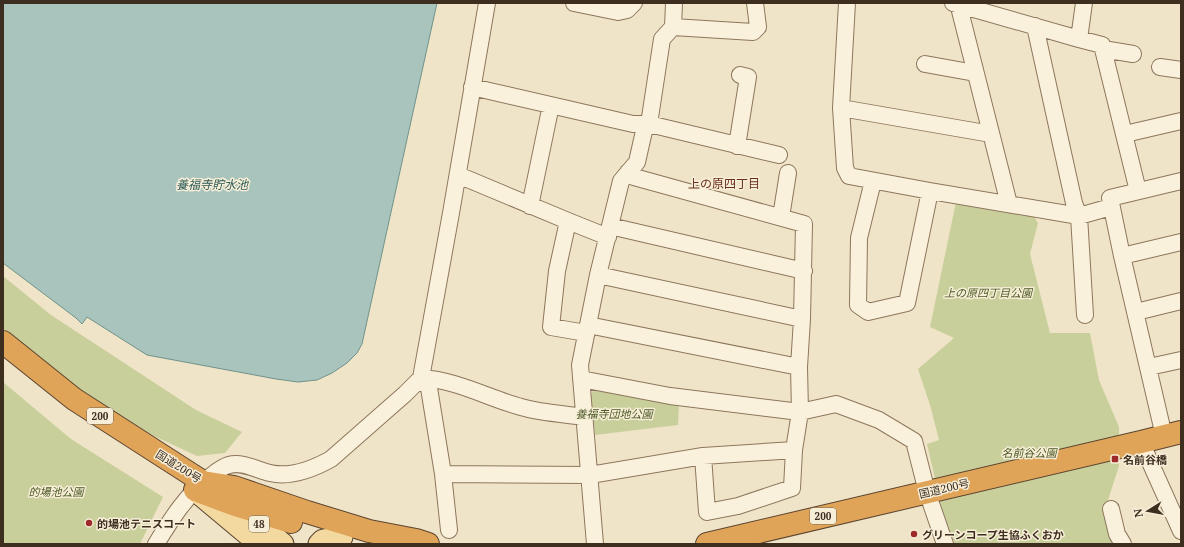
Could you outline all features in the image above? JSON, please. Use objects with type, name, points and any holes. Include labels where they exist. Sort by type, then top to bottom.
[{"type":"highway","name":"国道200号","points":[[3,342],[74,399],[198,486],[234,487],[307,512],[370,531],[416,540],[428,544]]},
{"type":"highway","name":"国道200号","points":[[3,362],[61,408],[104,436],[235,506],[342,537],[377,544]]},
{"type":"highway","name":"国道200号","points":[[707,544],[1136,444],[1173,434]]},
{"type":"main road","name":"48","points":[[198,486],[258,544]]},
{"type":"main road","name":"48","points":[[235,506],[256,521],[283,544]]},
{"type":"main road","points":[[319,544],[323,540],[342,537]]},
{"type":"street","points":[[156,544],[182,504],[198,486],[218,470],[229,465],[239,464],[271,474],[287,474],[318,467],[331,459],[406,394],[421,378],[458,175],[487,3]]},
{"type":"street","points":[[574,3],[618,12],[627,10],[634,3]]},
{"type":"street","points":[[595,544],[585,417],[580,379],[580,364],[598,275],[621,180],[637,162],[644,131],[649,124],[662,39],[673,27],[674,3]]},
{"type":"street","points":[[673,27],[753,32],[759,34],[755,3]]},
{"type":"street","points":[[847,3],[841,108],[845,168],[850,176],[1080,216],[1111,208]]},
{"type":"street","points":[[1079,39],[1084,3]]},
{"type":"street","points":[[956,4],[1102,45],[1138,191]]},
{"type":"street","points":[[956,4],[1009,204]]},
{"type":"street","points":[[1035,26],[1074,203],[1080,216],[1085,315]]},
{"type":"street","points":[[1103,49],[1133,54]]},
{"type":"street","points":[[925,64],[975,73]]},
{"type":"street","points":[[1160,67],[1181,70]]},
{"type":"street","points":[[737,146],[748,77]]},
{"type":"street","points":[[472,87],[633,124],[649,124],[779,155]]},
{"type":"street","points":[[530,206],[551,105]]},
{"type":"street","points":[[841,108],[991,134]]},
{"type":"street","points":[[1125,134],[1181,121]]},
{"type":"street","points":[[628,172],[634,177],[804,224],[804,271],[799,367],[800,412],[794,450],[792,488],[738,506],[707,512],[703,456]]},
{"type":"street","points":[[781,217],[788,173]]},
{"type":"street","points":[[458,175],[568,221],[609,231],[804,271]]},
{"type":"street","points":[[873,181],[859,238],[858,305],[868,312],[907,303],[930,191]]},
{"type":"street","points":[[1173,434],[1149,367],[1122,256],[1110,198],[1181,181]]},
{"type":"street","points":[[568,221],[557,271],[551,327],[587,329],[799,367]]},
{"type":"street","points":[[1122,256],[1181,242]]},
{"type":"street","points":[[598,275],[802,319]]},
{"type":"street","points":[[1136,312],[1181,301]]},
{"type":"street","points":[[1149,367],[1181,360]]},
{"type":"street","points":[[421,378],[437,379],[522,407],[585,417]]},
{"type":"street","points":[[421,378],[429,388],[443,474],[449,530]]},
{"type":"street","points":[[580,379],[670,396],[800,412],[836,404],[879,420],[914,441],[933,491],[945,544]]},
{"type":"street","points":[[1136,444],[1177,514],[1181,531]]},
{"type":"street","points":[[443,474],[590,475],[703,456],[794,450]]},
{"type":"street","points":[[1111,509],[1117,534],[1123,544]]},
{"type":"green space","name":"名前谷公園","points":[[956,202],[1033,215],[1038,223],[1030,254],[1050,333],[1090,333],[1099,380],[1119,427],[1119,466],[1108,500],[1114,535],[1119,544],[955,544],[942,509],[927,444],[939,440],[930,405],[918,369],[954,338],[930,327]]},
{"type":"green space","points":[[3,276],[51,315],[196,410],[242,432],[225,453],[197,456],[152,435],[94,400],[3,329]]},
{"type":"green space","name":"的場池公園","points":[[3,382],[71,439],[163,497],[140,544],[3,544]]},
{"type":"green space","name":"養福寺団地公園","points":[[594,390],[679,404],[678,425],[595,435],[591,394]]},
{"type":"water","name":"養福寺貯水池","points":[[3,3],[437,3],[362,344],[357,353],[347,363],[332,373],[317,380],[298,382],[147,355],[87,317],[82,324],[3,263]]},
{"type":"place","name":"名前谷橋","points":[[1115,459]]},
{"type":"place","name":"的場池テニスコート","points":[[89,523]]},
{"type":"place","name":"グリーンコープ生協ふくおか","points":[[914,534]]},
{"type":"district","name":"上の原四丁目","points":[[724,183]]},
{"type":"park label","name":"上の原四丁目公園","points":[[988,292]]}]
